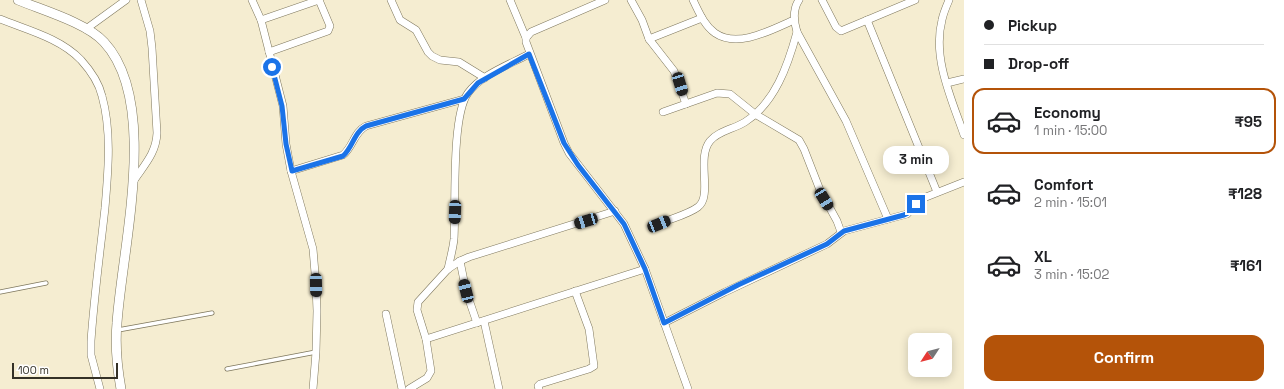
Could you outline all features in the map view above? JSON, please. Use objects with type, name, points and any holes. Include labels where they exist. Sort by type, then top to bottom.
[{"type":"main road","points":[[18,0],[86,29],[103,41],[114,54],[124,73],[132,110],[135,161],[117,331],[117,364],[121,389]]},
{"type":"street","points":[[86,29],[126,0]]},
{"type":"street","points":[[133,182],[154,152],[157,133],[152,43],[141,0]]},
{"type":"street","points":[[252,0],[261,20],[282,106],[286,144],[292,171],[313,249],[316,285],[316,352],[313,389]]},
{"type":"street","points":[[261,20],[319,0],[330,26],[328,30],[268,52]]},
{"type":"street","points":[[391,0],[400,20],[416,30],[428,52],[432,56],[440,60],[460,62],[485,78]]},
{"type":"street","points":[[510,0],[526,38],[529,54],[569,153],[624,224],[645,269],[688,389]]},
{"type":"street","points":[[526,38],[531,32],[543,26],[605,0]]},
{"type":"street","points":[[631,0],[642,20],[648,39],[674,71],[686,104]]},
{"type":"street","points":[[693,0],[702,18],[715,34],[729,38],[742,39],[763,33],[794,20]]},
{"type":"street","points":[[799,0],[795,10],[794,20],[797,32],[846,121],[888,219]]},
{"type":"street","points":[[822,0],[839,30],[843,30],[915,0]]},
{"type":"street","points":[[949,0],[941,21],[940,44],[947,83],[964,135]]},
{"type":"street","points":[[648,39],[702,18]]},
{"type":"street","points":[[0,19],[49,38],[71,51],[81,60],[92,74],[102,96],[106,121],[109,167],[91,341],[91,355],[100,389]]},
{"type":"street","points":[[867,20],[937,192]]},
{"type":"street","points":[[659,224],[695,209],[701,204],[704,194],[704,154],[708,143],[715,136],[740,124],[755,114],[768,98],[785,72],[790,61],[797,32]]},
{"type":"street","points":[[448,269],[454,239],[459,122],[464,99],[473,88],[485,78],[529,54]]},
{"type":"street","points":[[947,83],[964,79]]},
{"type":"street","points":[[663,112],[717,93],[725,93],[734,97],[755,114],[799,140],[820,190],[838,221],[841,232]]},
{"type":"street","points":[[292,171],[343,156],[349,150],[359,131],[366,126],[464,99]]},
{"type":"street","points":[[664,323],[738,285],[827,244],[841,232],[908,214],[921,200],[937,192],[964,182]]},
{"type":"street","points":[[411,389],[424,381],[429,375],[430,371],[426,339],[419,317],[418,302],[448,269],[460,261],[615,211]]},
{"type":"street","points":[[460,261],[466,291],[480,322],[499,389]]},
{"type":"street","points":[[426,339],[645,269]]},
{"type":"street","points":[[539,389],[538,386],[540,384],[594,366],[589,329],[575,291]]},
{"type":"street","points":[[386,314],[402,389]]},
{"type":"lane","points":[[0,292],[46,283]]},
{"type":"lane","points":[[117,331],[212,313]]},
{"type":"lane","points":[[227,369],[316,352]]},
{"type":"route","points":[[272,67],[284,115],[284,131],[292,171],[343,156],[349,150],[359,131],[363,127],[464,99],[478,83],[529,54],[569,153],[624,224],[645,269],[664,323],[738,285],[827,244],[838,234],[844,231],[908,214],[916,204]]}]
